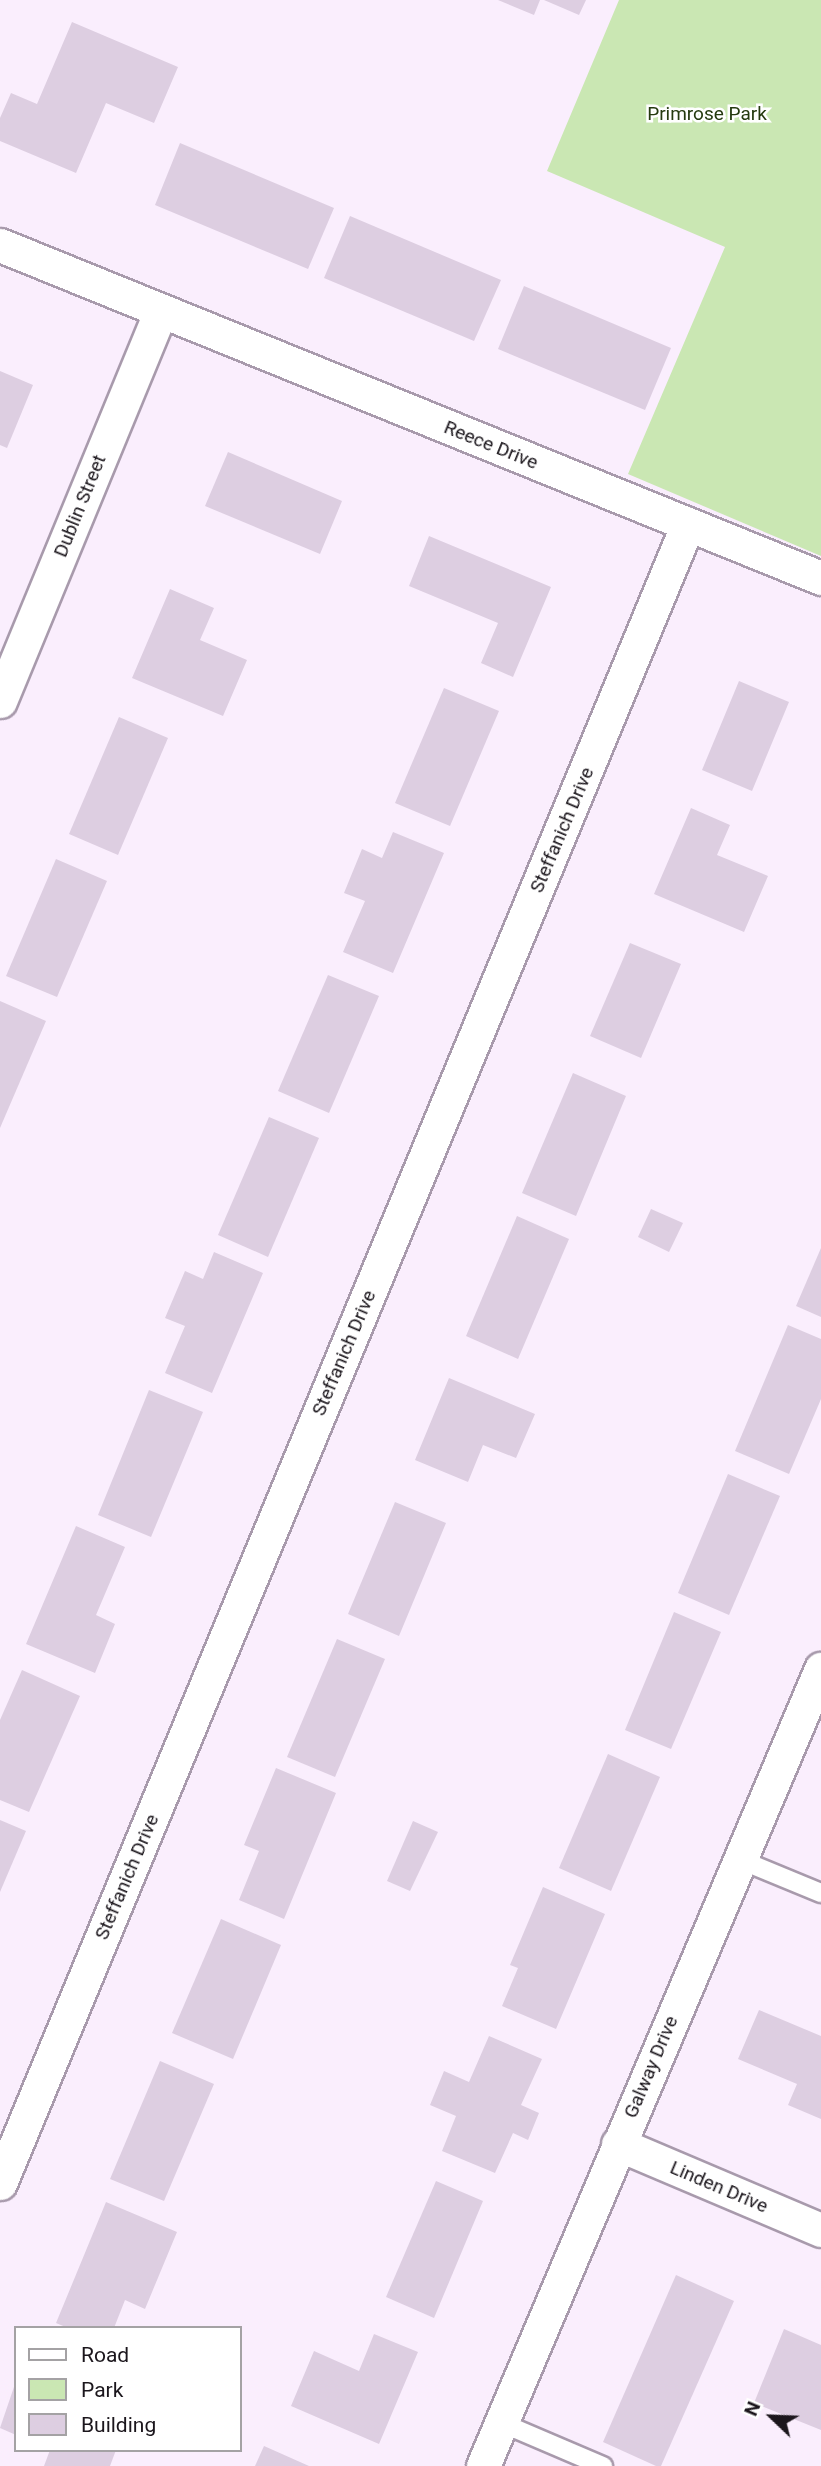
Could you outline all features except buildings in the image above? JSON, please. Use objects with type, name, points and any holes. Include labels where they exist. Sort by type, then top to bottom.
[{"type":"street","name":"Reece Drive","points":[[0,245],[821,578]]},
{"type":"street","name":"Dublin Street","points":[[0,701],[160,312]]},
{"type":"street","name":"Steffanich Drive","points":[[0,2183],[688,524]]},
{"type":"street","name":"Galway Drive","points":[[483,2466],[821,1668]]},
{"type":"street","name":"Linden Drive","points":[[618,2144],[821,2230]]},
{"type":"lane","points":[[741,1860],[821,1893]]},
{"type":"lane","points":[[502,2423],[603,2466]]},
{"type":"green space","name":"Primrose Park","points":[[619,0],[821,0],[821,556],[628,474],[725,247],[547,171]]}]
